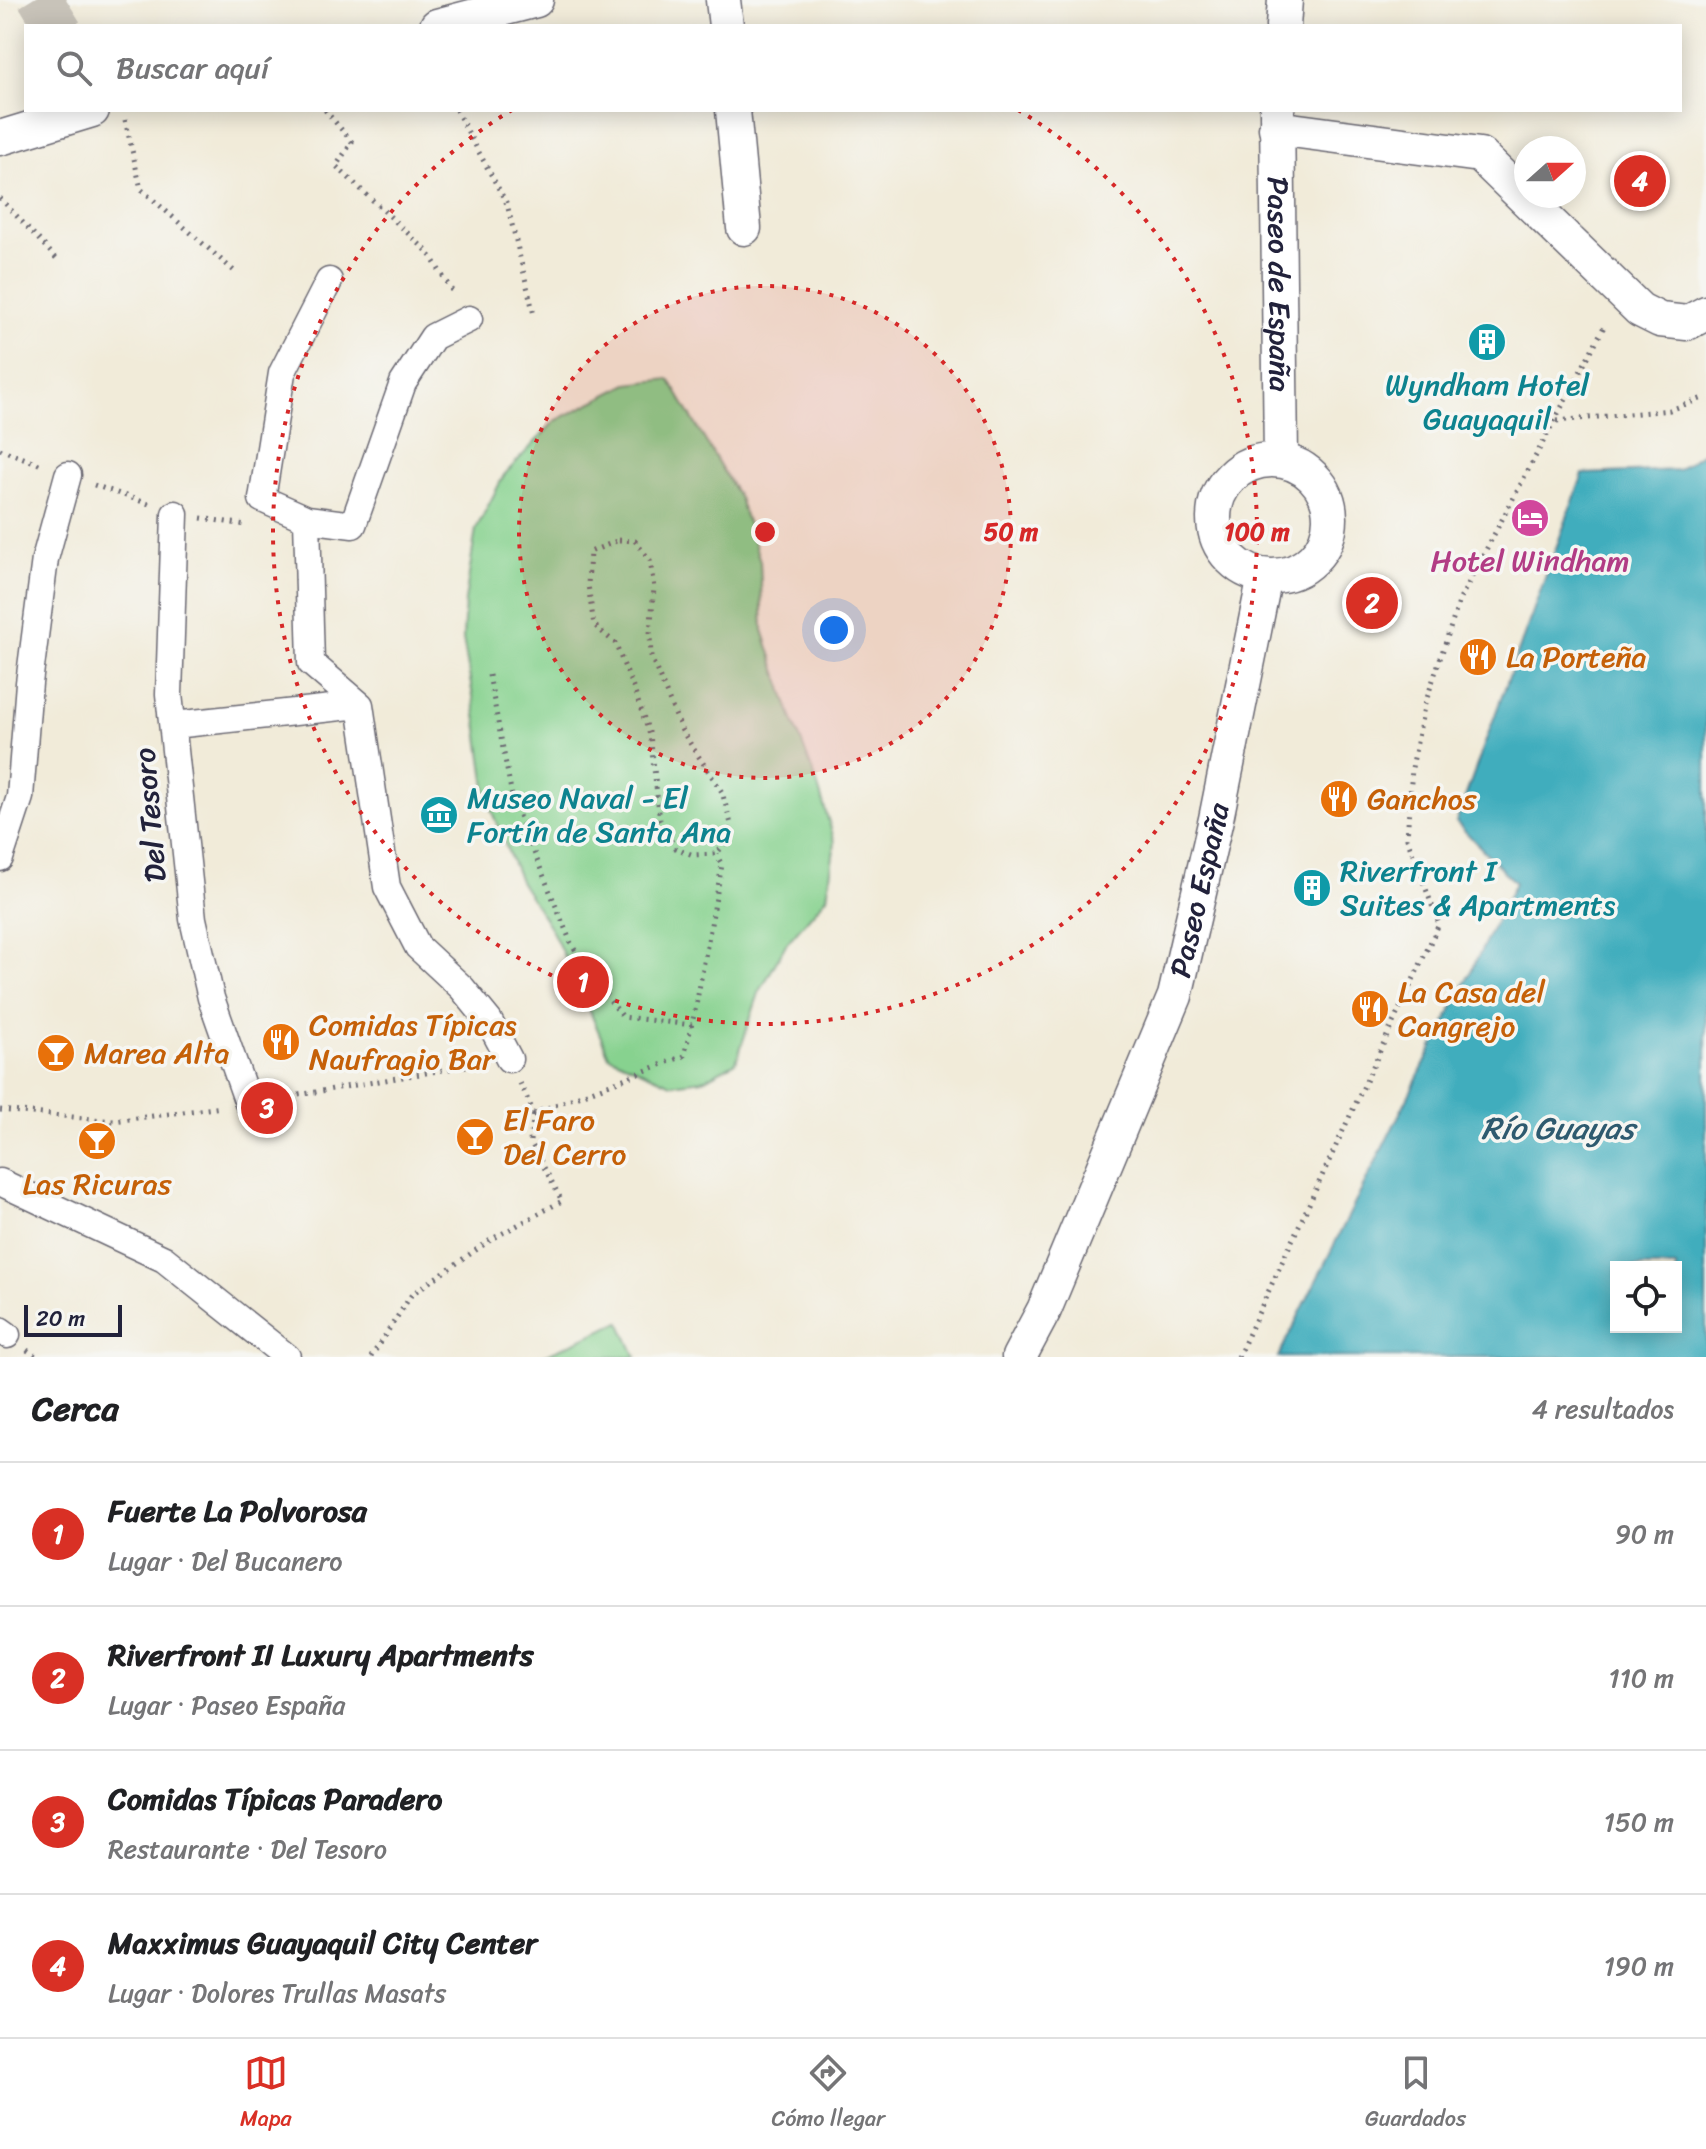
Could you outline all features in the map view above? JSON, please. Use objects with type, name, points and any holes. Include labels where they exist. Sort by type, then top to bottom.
[{"type":"street","points":[[445,24],[536,0]]},
{"type":"street","points":[[723,0],[726,24]]},
{"type":"street","points":[[1283,24],[1285,0]]},
{"type":"street","points":[[0,138],[85,112]]},
{"type":"street","points":[[733,112],[744,228]]},
{"type":"street","points":[[1276,119],[1480,155],[1640,310],[1660,320],[1687,323],[1706,313]]},
{"type":"street","name":"Paseo de España","points":[[1276,119],[1281,460]]},
{"type":"street","points":[[329,281],[282,373],[262,499],[307,519],[353,525],[382,435],[403,383],[433,337],[469,319]]},
{"type":"street","points":[[1263,459],[1281,460],[1300,467],[1316,479],[1326,496],[1330,516],[1328,536],[1318,554],[1304,568],[1285,576],[1265,576],[1247,571],[1231,560],[1220,545],[1214,528],[1214,509],[1230,476],[1245,465],[1263,459]]},
{"type":"street","points":[[0,858],[20,797],[12,747],[29,683],[45,559],[68,475]]},
{"type":"street","name":"Del Tesoro","points":[[175,514],[169,694],[193,919],[211,998],[248,1103]]},
{"type":"street","points":[[307,519],[311,663],[360,705],[387,887],[418,947],[462,988],[489,1021],[509,1059]]},
{"type":"street","name":"Paseo España","points":[[1019,1357],[1044,1310],[1175,996],[1216,819],[1265,576]]},
{"type":"street","points":[[174,725],[360,705]]},
{"type":"street","points":[[0,1182],[164,1259],[287,1357]]},
{"type":"path","points":[[122,112],[141,189],[234,271]]},
{"type":"path","points":[[327,112],[352,142],[336,166],[428,252],[469,319]]},
{"type":"path","points":[[457,112],[507,204],[534,315]]},
{"type":"path","points":[[0,198],[56,258]]},
{"type":"path","points":[[1238,1357],[1439,924],[1407,838],[1412,768],[1424,707],[1460,599],[1622,292]]},
{"type":"path","points":[[1556,421],[1670,410],[1706,397]]},
{"type":"path","points":[[0,449],[175,514],[248,526]]},
{"type":"path","points":[[619,540],[635,541],[650,560],[654,588],[651,657],[682,731],[722,792],[731,824],[726,843],[716,854],[693,855],[675,848],[660,820],[650,735],[615,643],[594,625],[588,585],[590,552],[601,546],[619,540]]},
{"type":"path","points":[[489,675],[513,801],[571,943],[586,970],[623,1017],[692,1025]]},
{"type":"path","points":[[534,1113],[684,1056],[722,865],[716,854]]},
{"type":"path","points":[[0,1110],[114,1121],[248,1103],[509,1059],[534,1113],[530,1141],[562,1201],[492,1239],[412,1294],[371,1357]]},
{"type":"green space","points":[[669,379],[739,498],[760,561],[763,630],[835,842],[827,897],[786,944],[759,993],[736,1062],[703,1080],[671,1084],[609,1056],[551,929],[520,881],[488,802],[463,639],[465,600],[476,529],[504,475],[555,421],[628,384]]},
{"type":"green space","points":[[620,1322],[636,1357],[540,1357]]},
{"type":"water","name":"Río Guayas","points":[[1706,451],[1706,1357],[1278,1357],[1515,883],[1456,822],[1583,474],[1678,470]]},
{"type":"tunnel","points":[[34,24],[73,0]]},
{"type":"place","name":"Maxximus Guayaquil City Center","points":[[1640,181]]},
{"type":"place","name":"Wyndham Hotel Guayaquil","points":[[1487,342]]},
{"type":"place","name":"Hotel Windham","points":[[1530,518]]},
{"type":"place","name":"Riverfront II Luxury Apartments","points":[[1372,603]]},
{"type":"place","name":"La Porteña","points":[[1478,657]]},
{"type":"place","name":"Ganchos","points":[[1339,799]]},
{"type":"place","name":"Museo Naval - El Fortín de Santa Ana","points":[[439,815]]},
{"type":"place","name":"Riverfront I Suites & Apartments","points":[[1312,888]]},
{"type":"place","name":"Fuerte La Polvorosa","points":[[583,982]]},
{"type":"place","name":"La Casa del Cangrejo","points":[[1370,1009]]},
{"type":"place","name":"Comidas Típicas Naufragio Bar","points":[[281,1042]]},
{"type":"place","name":"Marea Alta","points":[[56,1053]]},
{"type":"place","name":"Comidas Típicas Paradero","points":[[267,1108]]},
{"type":"place","name":"El Faro Del Cerro","points":[[475,1137]]},
{"type":"place","name":"Las Ricuras","points":[[97,1141]]}]
